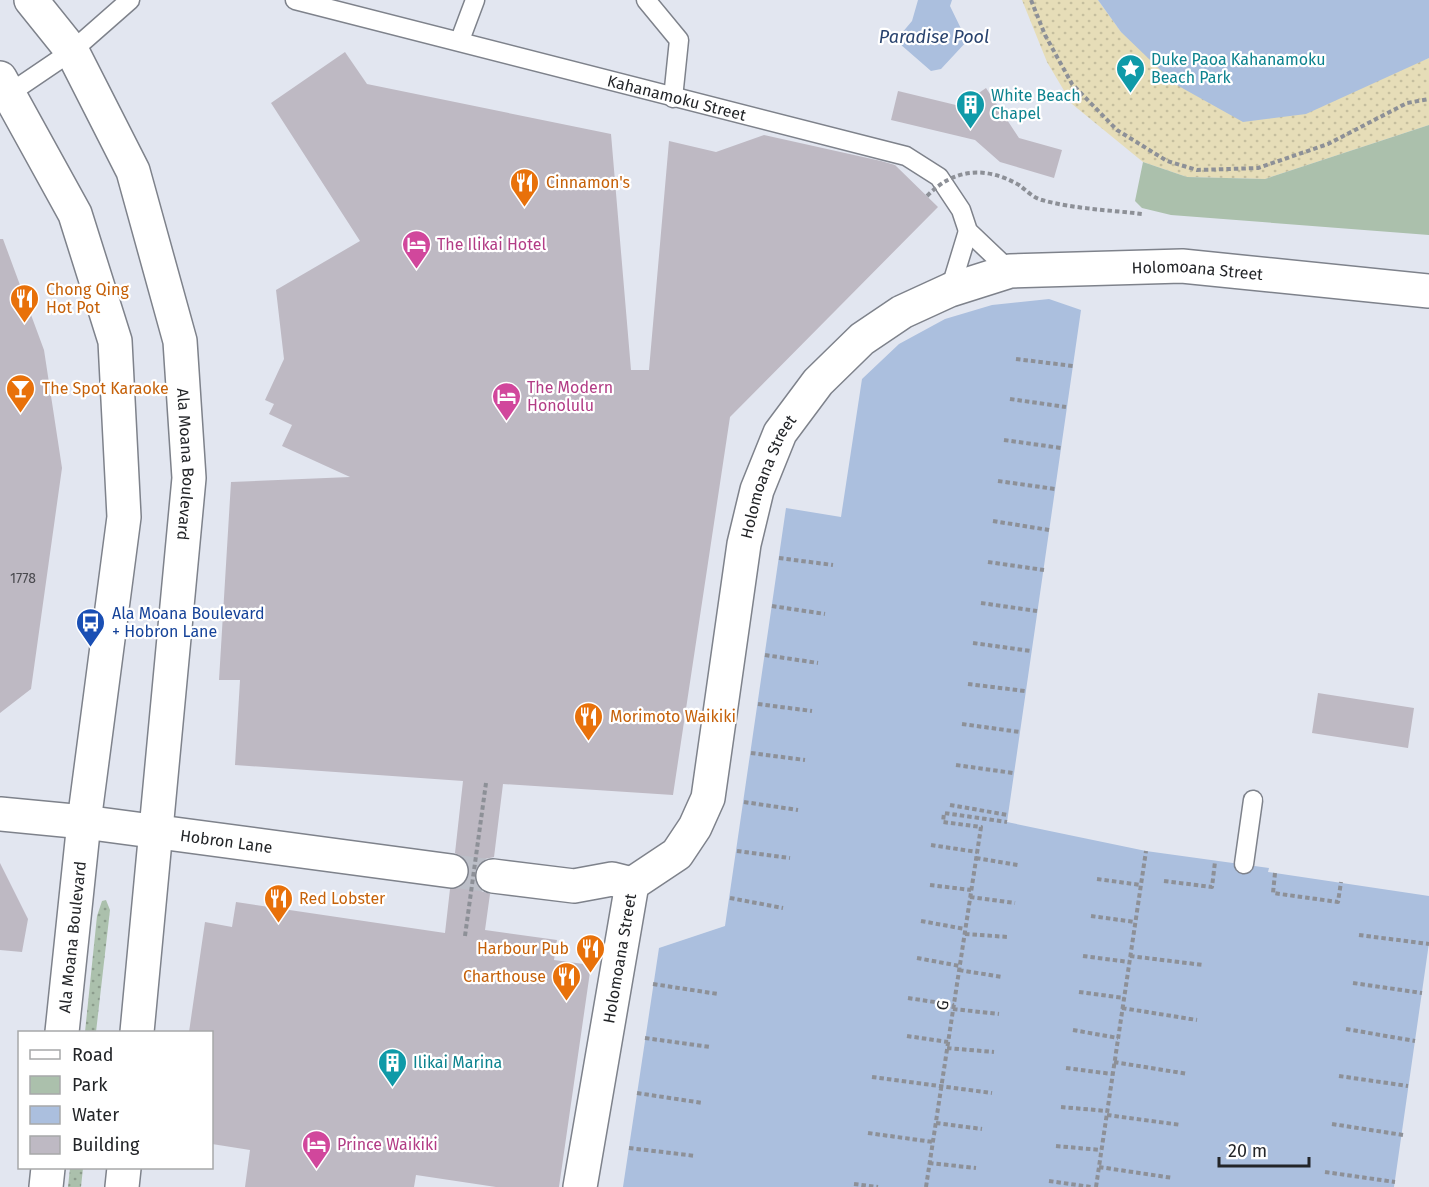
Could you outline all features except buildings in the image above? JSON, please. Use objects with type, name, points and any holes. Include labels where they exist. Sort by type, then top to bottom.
[{"type":"street","name":"Ala Moana Boulevard","points":[[31,0],[72,51],[133,171],[180,341],[189,478],[137,1031]]},
{"type":"street","name":"Ala Moana Boulevard","points":[[5,85],[75,214],[115,341],[124,517],[84,822],[62,1031]]},
{"type":"street","name":"Holomoana Street","points":[[580,1187],[632,884],[677,854],[695,826],[708,798],[744,544],[757,490],[780,433],[818,381],[862,339],[902,312],[950,290],[1010,271],[1182,266],[1429,291]]},
{"type":"street","name":"Hobron Lane","points":[[0,814],[84,822],[451,871]]},
{"type":"street","points":[[494,876],[574,886],[612,879],[632,884]]},
{"type":"street","points":[[46,1187],[48,1169]]},
{"type":"street","points":[[123,1187],[124,1169]]},
{"type":"lane","points":[[5,85],[72,51],[130,0]]},
{"type":"lane","name":"Kahanamoku Street","points":[[295,0],[333,5],[674,98],[906,156],[939,177],[961,210],[968,231],[1010,271]]},
{"type":"lane","points":[[460,40],[475,0]]},
{"type":"lane","points":[[646,0],[679,40],[674,98]]},
{"type":"lane","points":[[950,290],[968,231]]},
{"type":"lane","points":[[1244,864],[1253,800]]},
{"type":"path","points":[[1031,0],[1045,35],[1072,84],[1116,130],[1167,161],[1197,170],[1258,168],[1328,144],[1407,103],[1429,99]]},
{"type":"path","points":[[927,196],[938,185],[971,171],[995,174],[1018,185],[1039,200],[1142,214]]},
{"type":"path","points":[[1017,359],[1073,366]]},
{"type":"path","points":[[1010,399],[1066,407]]},
{"type":"path","points":[[1004,440],[1061,448]]},
{"type":"path","points":[[998,481],[1055,489]]},
{"type":"path","points":[[993,521],[1049,530]]},
{"type":"path","points":[[780,558],[833,565]]},
{"type":"path","points":[[988,562],[1044,570]]},
{"type":"path","points":[[981,603],[1037,611]]},
{"type":"path","points":[[772,606],[825,614]]},
{"type":"path","points":[[974,643],[1031,651]]},
{"type":"path","points":[[765,655],[818,663]]},
{"type":"path","points":[[968,684],[1025,691]]},
{"type":"path","points":[[758,704],[812,711]]},
{"type":"path","points":[[962,724],[1020,732]]},
{"type":"path","points":[[751,753],[805,760]]},
{"type":"path","points":[[956,765],[1013,773]]},
{"type":"path","points":[[465,936],[486,783]]},
{"type":"path","points":[[744,802],[798,810]]},
{"type":"path","points":[[950,805],[1008,815]]},
{"type":"path","name":"G","points":[[926,1187],[981,827],[943,822],[944,813],[1006,822]]},
{"type":"path","points":[[931,845],[977,852]]},
{"type":"path","points":[[737,851],[790,858]]},
{"type":"path","points":[[1049,1181],[1094,1187],[1099,1167],[1146,851]]},
{"type":"path","points":[[976,858],[1018,865]]},
{"type":"path","points":[[1164,881],[1212,887],[1215,862]]},
{"type":"path","points":[[1275,873],[1274,893],[1338,902],[1341,882]]},
{"type":"path","points":[[1097,879],[1141,885]]},
{"type":"path","points":[[930,885],[971,890]]},
{"type":"path","points":[[970,897],[1015,903]]},
{"type":"path","points":[[729,898],[783,908]]},
{"type":"path","points":[[1091,916],[1135,922]]},
{"type":"path","points":[[921,921],[965,931],[1008,937]]},
{"type":"path","points":[[1359,935],[1429,944]]},
{"type":"path","points":[[1083,956],[1129,962]]},
{"type":"path","points":[[1130,956],[1203,965]]},
{"type":"path","points":[[917,958],[1002,977]]},
{"type":"path","points":[[1353,983],[1422,993]]},
{"type":"path","points":[[653,984],[718,994]]},
{"type":"path","points":[[1079,992],[1124,998]]},
{"type":"path","points":[[908,998],[999,1014]]},
{"type":"path","points":[[1122,1008],[1197,1020]]},
{"type":"path","points":[[1346,1029],[1415,1041]]},
{"type":"path","points":[[1073,1030],[1118,1038]]},
{"type":"path","points":[[907,1036],[948,1042]]},
{"type":"path","points":[[645,1038],[710,1047]]},
{"type":"path","points":[[947,1048],[994,1052]]},
{"type":"path","points":[[1114,1062],[1188,1074]]},
{"type":"path","points":[[1066,1068],[1112,1074]]},
{"type":"path","points":[[1340,1076],[1408,1086]]},
{"type":"path","points":[[872,1077],[992,1093]]},
{"type":"path","points":[[637,1093],[703,1103]]},
{"type":"path","points":[[1061,1107],[1181,1125]]},
{"type":"path","points":[[936,1123],[981,1129]]},
{"type":"path","points":[[1332,1124],[1402,1135]]},
{"type":"path","points":[[868,1133],[933,1142]]},
{"type":"path","points":[[1056,1146],[1101,1150]]},
{"type":"path","points":[[629,1148],[696,1156]]},
{"type":"path","points":[[929,1162],[976,1168]]},
{"type":"path","points":[[1099,1167],[1173,1178]]},
{"type":"path","points":[[1325,1172],[1395,1182]]},
{"type":"path","points":[[854,1184],[878,1187]]},
{"type":"green space","points":[[1429,125],[1429,235],[1171,215],[1142,208],[1135,201],[1143,162],[1187,177],[1265,179]]},
{"type":"green space","points":[[106,900],[110,910],[96,1031],[85,1031],[97,916],[102,901]]},
{"type":"green space","points":[[70,1169],[83,1169],[81,1187],[68,1187]]},
{"type":"sand","name":"Duke Paoa Kahanamoku Beach Park","points":[[1022,0],[1098,0],[1121,32],[1373,81],[1429,58],[1429,125],[1265,179],[1187,177],[1143,162],[1072,104],[1047,62]]},
{"type":"water","name":"Paradise Pool","points":[[918,0],[952,0],[950,6],[967,41],[941,69],[931,71],[900,44],[901,34],[912,21]]},
{"type":"water","points":[[1098,0],[1429,0],[1429,58],[1306,114],[1243,122],[1175,84],[1121,32]]},
{"type":"water","points":[[1049,299],[1081,310],[1007,822],[1146,851],[1269,868],[1268,872],[1429,896],[1429,943],[1394,1187],[623,1187],[659,948],[725,926],[786,508],[841,517],[862,379],[899,344],[945,319],[992,305]]},
{"type":"tunnel","points":[[451,871],[493,876]]},
{"type":"place","name":"Duke Paoa Kahanamoku Beach Park","points":[[1130,94]]},
{"type":"place","name":"White Beach Chapel","points":[[970,130]]},
{"type":"place","name":"Cinnamon's","points":[[525,208]]},
{"type":"place","name":"The Ilikai Hotel","points":[[416,270]]},
{"type":"place","name":"Chong Qing Hot Pot","points":[[25,324]]},
{"type":"place","name":"The Spot Karaoke","points":[[21,414]]},
{"type":"place","name":"The Modern Honolulu","points":[[506,422]]},
{"type":"place","name":"Ala Moana Boulevard + Hobron Lane","points":[[91,648]]},
{"type":"place","name":"Morimoto Waikiki","points":[[589,742]]},
{"type":"place","name":"Red Lobster","points":[[278,924]]},
{"type":"place","name":"Harbour Pub","points":[[590,974]]},
{"type":"place","name":"Charthouse","points":[[567,1002]]},
{"type":"place","name":"Ilikai Marina","points":[[392,1088]]},
{"type":"place","name":"Prince Waikiki","points":[[316,1170]]}]
